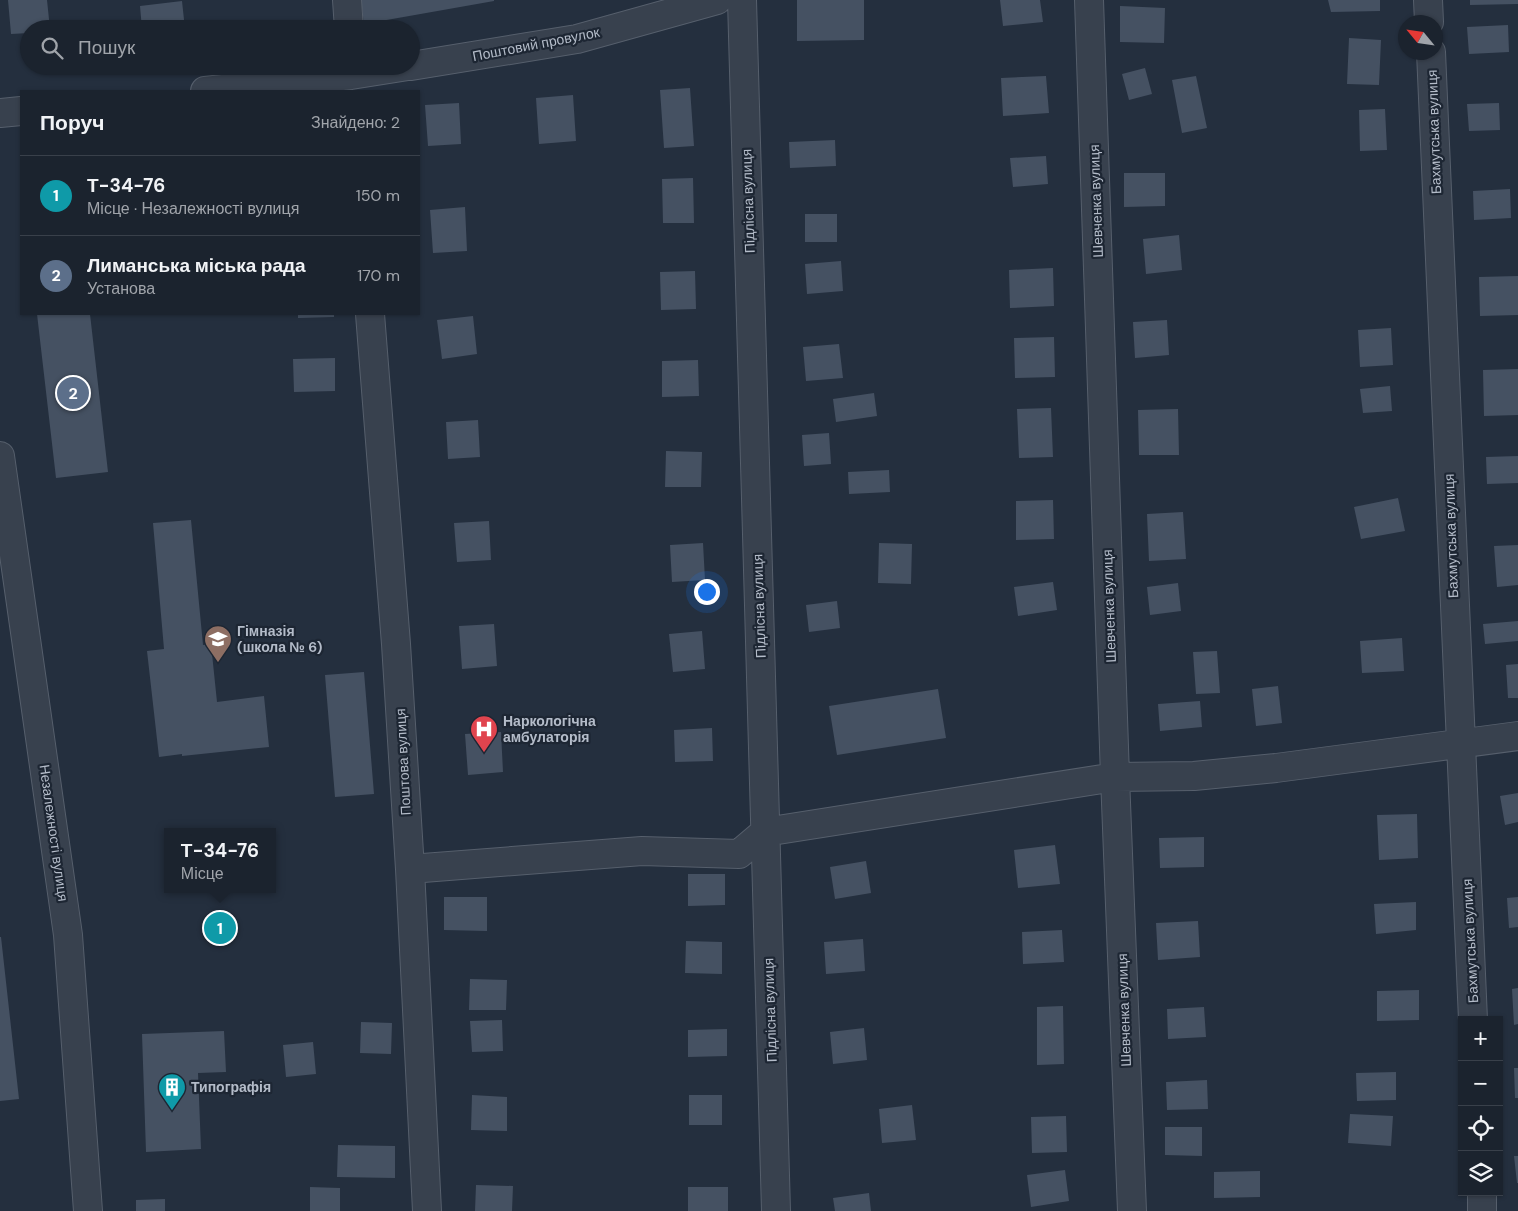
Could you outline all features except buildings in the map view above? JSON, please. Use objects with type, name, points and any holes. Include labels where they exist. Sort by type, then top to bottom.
[{"type":"street","points":[[347,0],[348,20]]},
{"type":"street","name":"Поштовий провулок","points":[[420,64],[577,39],[717,0]]},
{"type":"street","name":"Підлісна вулиця","points":[[742,0],[776,1211]]},
{"type":"street","name":"Шевченка вулиця","points":[[1089,0],[1115,778],[1132,1211]]},
{"type":"street","points":[[1428,0],[1429,15]]},
{"type":"street","name":"Бахмутська вулиця","points":[[1431,60],[1473,1016]]},
{"type":"street","name":"Поштовий провулок","points":[[217,90],[352,78],[366,75]]},
{"type":"street","points":[[0,114],[20,111]]},
{"type":"street","name":"Поштова вулиця","points":[[370,315],[396,644],[410,869],[427,1211]]},
{"type":"street","name":"Незалежності вулиця","points":[[0,456],[68,935],[88,1211]]},
{"type":"street","points":[[410,869],[642,851],[739,854],[765,832],[1115,778],[1194,776],[1276,768],[1518,736]]},
{"type":"street","points":[[1482,1196],[1482,1211]]},
{"type":"place","name":"Лиманська міська рада","points":[[73,393]]},
{"type":"place","name":"Гімназія (школа № 6)","points":[[218,663]]},
{"type":"place","name":"Наркологічна амбулаторія","points":[[484,753]]},
{"type":"place","name":"Т-34-76","points":[[220,928]]},
{"type":"place","name":"Типографія","points":[[172,1111]]}]
